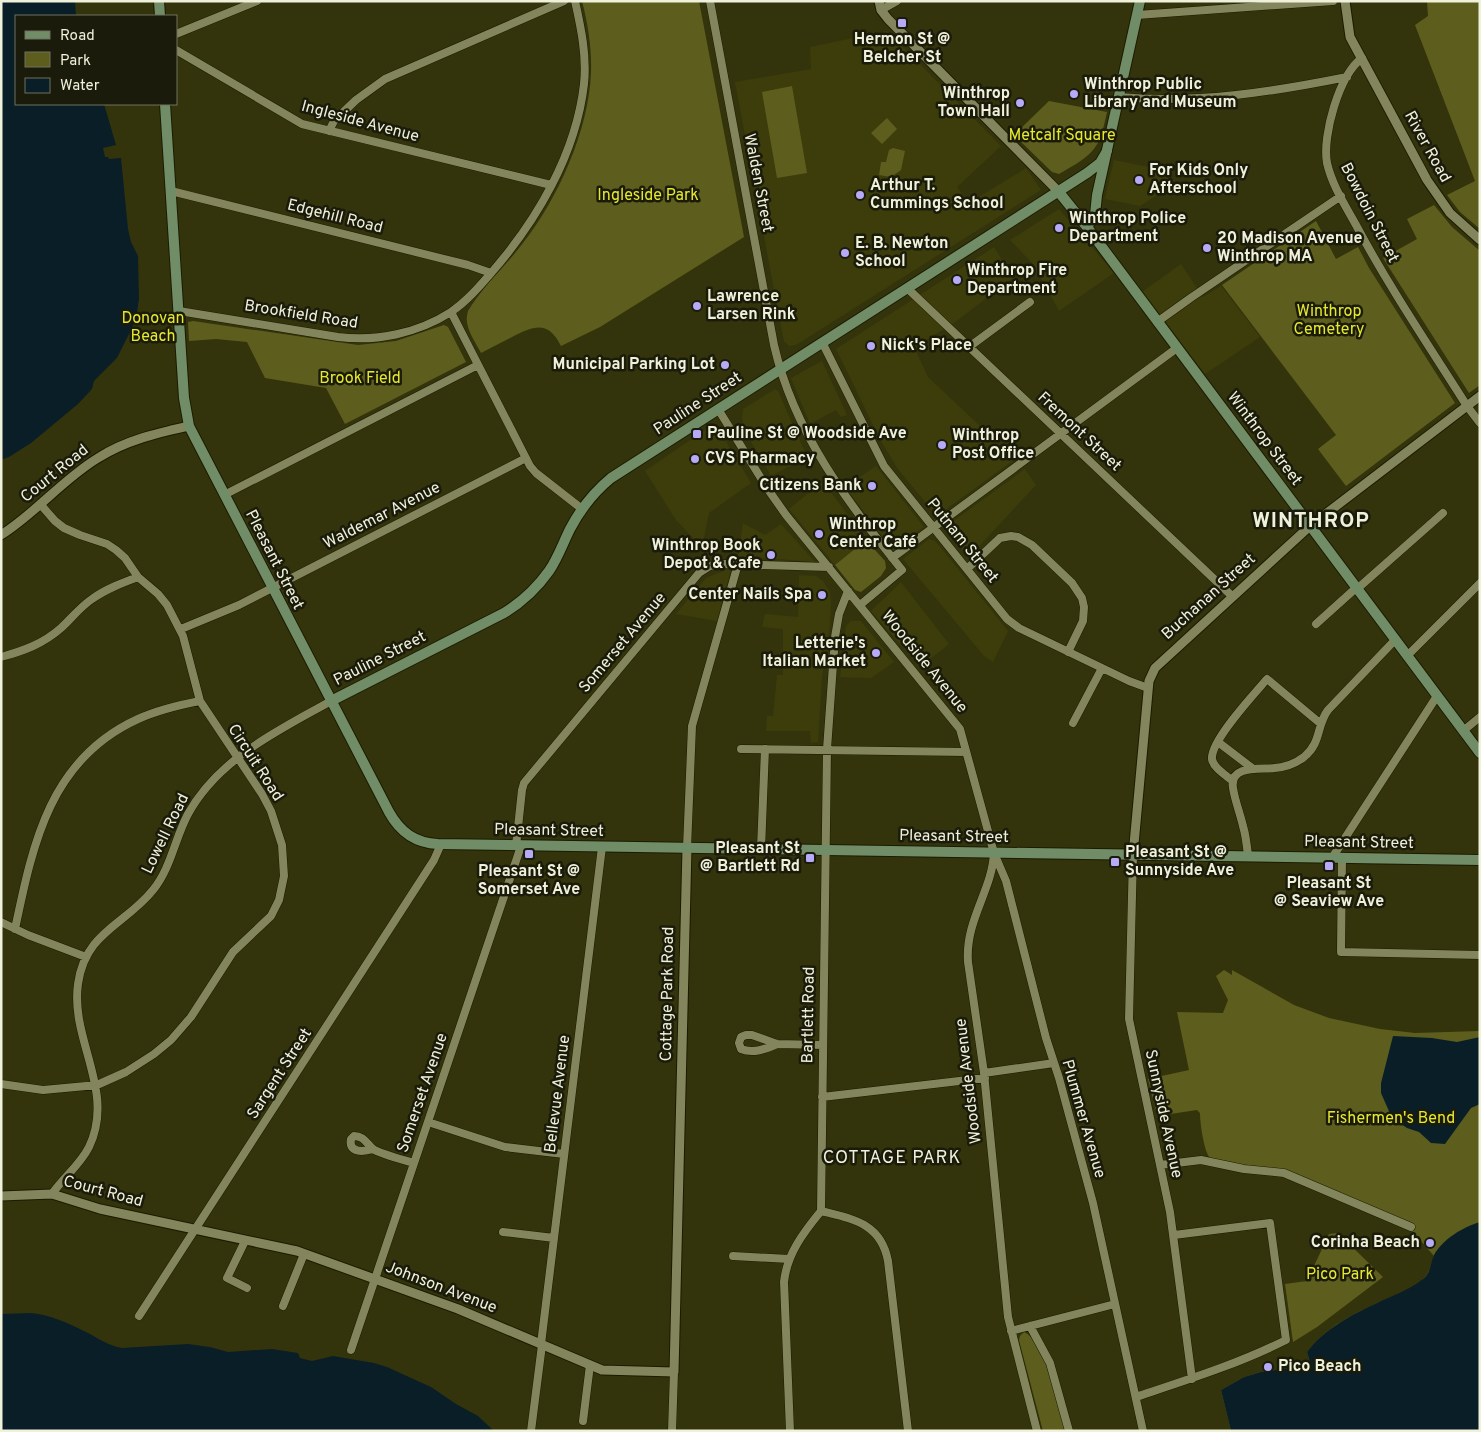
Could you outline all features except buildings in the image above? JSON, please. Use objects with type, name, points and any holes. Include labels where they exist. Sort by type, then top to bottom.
[{"type":"main road","points":[[159,1],[160,15]]},
{"type":"main road","points":[[1087,227],[1094,215],[1140,1]]},
{"type":"main road","name":"Pleasant Street","points":[[165,105],[184,398],[189,426],[397,826],[406,834],[419,841],[441,844],[518,846],[1480,860]]},
{"type":"main road","name":"Pauline Street","points":[[331,701],[504,613],[539,585],[549,572],[582,509],[601,487],[616,475],[1094,168],[1107,151]]},
{"type":"main road","name":"Winthrop Street","points":[[1058,191],[1087,227],[1480,754]]},
{"type":"street","points":[[178,33],[257,1]]},
{"type":"street","points":[[328,131],[334,121],[356,100],[385,79],[564,1]]},
{"type":"street","name":"Brookfield Road","points":[[179,310],[338,337],[358,338],[401,334],[427,325],[451,312],[470,296],[491,273],[529,225],[552,185],[570,142],[583,91],[584,55],[581,26],[575,1]]},
{"type":"street","name":"Walden Street","points":[[710,1],[780,369],[801,422],[833,479],[851,506],[902,570],[860,605]]},
{"type":"street","points":[[897,1],[880,6],[888,19],[1058,191]]},
{"type":"street","points":[[1137,15],[1333,1]]},
{"type":"street","points":[[1345,1],[1349,32],[1362,58]]},
{"type":"street","name":"Ingleside Avenue","points":[[178,51],[302,124],[552,185]]},
{"type":"street","name":"Bowdoin Street","points":[[1362,58],[1356,62],[1347,77],[1333,110],[1326,140],[1329,168],[1341,196],[1380,269],[1467,406],[1480,423]]},
{"type":"street","name":"River Road","points":[[1362,58],[1436,194],[1455,218],[1480,240]]},
{"type":"street","points":[[1119,97],[1162,100],[1217,97],[1271,91],[1347,77]]},
{"type":"street","name":"Edgehill Road","points":[[171,191],[459,262],[491,273]]},
{"type":"street","points":[[1157,322],[1341,196]]},
{"type":"street","name":"Fremont Street","points":[[907,288],[1232,596]]},
{"type":"street","points":[[969,347],[1030,302]]},
{"type":"street","points":[[451,312],[531,468],[582,509]]},
{"type":"street","name":"Putnam Street","points":[[822,342],[879,458],[891,476],[1010,622],[1068,652],[1148,688]]},
{"type":"street","points":[[892,558],[1177,348]]},
{"type":"street","points":[[224,495],[478,365]]},
{"type":"street","name":"Buchanan Street","points":[[1133,855],[1148,688],[1151,674],[1159,663],[1310,526],[1480,396]]},
{"type":"street","name":"Woodside Avenue","points":[[718,409],[773,498],[960,729],[994,852],[992,870],[972,925],[967,951],[984,1076],[1008,1316],[1037,1431]]},
{"type":"street","name":"Court Road","points":[[1,535],[80,471],[106,453],[145,437],[189,426]]},
{"type":"street","name":"Waldemar Avenue","points":[[180,629],[239,605],[526,458]]},
{"type":"street","name":"Circuit Road","points":[[41,504],[64,528],[106,544],[116,550],[125,558],[138,576],[164,601],[180,629],[200,701],[265,799],[278,831],[283,851],[283,888],[278,905],[267,921],[242,942],[229,957],[196,1011],[171,1040],[154,1054],[138,1065],[97,1085]]},
{"type":"street","points":[[1316,624],[1444,513]]},
{"type":"street","points":[[967,569],[1000,538],[1018,537],[1032,545],[1072,583],[1082,598],[1084,621],[1068,652]]},
{"type":"street","name":"Somerset Avenue","points":[[351,1350],[518,846],[524,784],[695,576],[710,566],[724,564],[828,567]]},
{"type":"street","name":"Cottage Park Road","points":[[672,1431],[687,848],[692,726],[738,564]]},
{"type":"street","points":[[1,657],[41,643],[60,629],[94,598],[110,588],[138,576]]},
{"type":"street","points":[[1407,656],[1480,583]]},
{"type":"street","name":"Bartlett Road","points":[[820,1211],[827,750],[835,637],[839,614],[848,591]]},
{"type":"street","points":[[1248,856],[1243,825],[1233,788],[1234,781],[1239,773],[1252,768],[1271,769],[1286,766],[1302,758],[1315,743],[1324,715],[1395,640]]},
{"type":"street","points":[[1073,722],[1102,668]]},
{"type":"street","points":[[1234,781],[1213,762],[1213,753],[1218,742],[1240,710],[1267,679],[1321,724]]},
{"type":"street","points":[[1437,696],[1337,858],[1341,952],[1480,955]]},
{"type":"street","points":[[15,929],[26,876],[42,826],[56,794],[72,770],[98,745],[125,726],[160,711],[200,701]]},
{"type":"street","name":"Lowell Road","points":[[97,1085],[77,1011],[78,984],[86,957],[100,937],[154,890],[163,874],[182,825],[207,786],[237,757],[253,746],[331,701]]},
{"type":"street","points":[[1463,731],[1480,716]]},
{"type":"street","points":[[1218,742],[1252,768]]},
{"type":"street","points":[[741,749],[966,752]]},
{"type":"street","points":[[761,849],[765,749]]},
{"type":"street","name":"Sargent Street","points":[[139,1316],[434,860],[441,844]]},
{"type":"street","name":"Bellevue Avenue","points":[[531,1431],[602,847]]},
{"type":"street","name":"Plummer Avenue","points":[[994,852],[1006,881],[1046,1038],[1093,1203],[1143,1431]]},
{"type":"street","name":"Sunnyside Avenue","points":[[1133,855],[1129,1019],[1174,1235],[1192,1379]]},
{"type":"street","points":[[1,922],[86,957]]},
{"type":"street","points":[[777,1044],[823,1044]]},
{"type":"street","points":[[822,1097],[984,1076],[1054,1063]]},
{"type":"street","points":[[1,1084],[43,1090],[97,1085],[96,1123],[90,1146],[52,1194]]},
{"type":"street","points":[[428,1122],[505,1147],[564,1154]]},
{"type":"street","points":[[373,1149],[414,1163]]},
{"type":"street","points":[[1160,1165],[1201,1160],[1244,1169],[1284,1173],[1411,1227]]},
{"type":"street","name":"Court Road","points":[[1,1196],[52,1194],[100,1210],[195,1231]]},
{"type":"street","points":[[790,1431],[784,1277],[789,1259],[801,1237],[820,1211],[863,1224],[876,1234],[884,1246],[888,1261],[908,1431]]},
{"type":"street","points":[[1136,1397],[1192,1379],[1260,1353],[1286,1340],[1270,1223],[1174,1235]]},
{"type":"street","name":"Johnson Avenue","points":[[195,1231],[304,1254],[458,1309],[608,1371],[674,1372]]},
{"type":"street","points":[[503,1232],[554,1238]]},
{"type":"street","points":[[245,1241],[227,1278],[246,1288]]},
{"type":"street","points":[[283,1306],[304,1254]]},
{"type":"street","points":[[733,1256],[789,1259]]},
{"type":"street","points":[[1011,1331],[1115,1304]]},
{"type":"street","points":[[1030,1326],[1050,1363],[1069,1431]]},
{"type":"street","points":[[583,1421],[590,1365]]},
{"type":"shaded area","name":"Arthur T. Cummings School","points":[[887,31],[1001,146],[957,187],[969,203],[1026,168],[1041,190],[796,345],[789,346],[783,337],[735,82],[811,69],[810,47]]},
{"type":"shaded area","name":"For Kids Only Afterschool","points":[[1114,160],[1168,171],[1167,189],[1140,206],[1105,199]]},
{"type":"shaded area","points":[[1059,209],[1114,273],[1059,311],[1033,264],[1010,240]]},
{"type":"shaded area","points":[[994,247],[1013,278],[954,323],[914,347],[928,377],[1015,459],[937,516],[897,468],[881,441],[836,349]]},
{"type":"shaded area","points":[[1181,264],[1203,297],[1221,286],[1260,337],[1205,374],[1142,292]]},
{"type":"shaded area","points":[[822,361],[847,415],[841,417],[836,410],[810,424],[791,378]]},
{"type":"shaded area","points":[[775,389],[778,391],[807,457],[771,476],[743,426],[742,417],[743,409]]},
{"type":"shaded area","points":[[715,423],[751,483],[709,513],[702,547],[676,520],[645,471]]},
{"type":"shaded area","points":[[876,466],[924,527],[893,550],[845,487]]},
{"type":"shaded area","points":[[1025,469],[1036,485],[969,557],[945,527]]},
{"type":"shaded area","points":[[823,481],[866,540],[835,565],[789,509]]},
{"type":"shaded area","points":[[743,523],[765,535],[781,524],[815,562],[738,556]]},
{"type":"shaded area","points":[[929,539],[935,541],[942,549],[1008,631],[993,662],[984,656],[903,559]]},
{"type":"shaded area","points":[[726,570],[731,570],[717,621],[676,614],[706,578]]},
{"type":"shaded area","points":[[799,575],[816,576],[823,581],[830,592],[831,601],[830,625],[822,677],[818,742],[811,743],[810,731],[766,731],[767,716],[773,716],[777,675],[783,675],[783,629],[762,627],[765,614],[798,617]]},
{"type":"shaded area","points":[[901,582],[949,644],[920,667],[871,611]]},
{"type":"shaded area","points":[[851,621],[861,621],[894,662],[871,678],[840,677],[846,626]]},
{"type":"green space","name":"Ingleside Park","points":[[582,1],[699,1],[744,237],[600,327],[561,346],[551,332],[546,329],[534,328],[481,353],[468,327],[468,311],[536,225],[559,185],[578,140],[589,95],[591,73],[589,37]]},
{"type":"green space","points":[[1427,1],[1480,1],[1480,229],[1460,212],[1447,195],[1475,181],[1415,25],[1428,16]]},
{"type":"green space","points":[[792,86],[807,173],[777,178],[762,92]]},
{"type":"green space","name":"Metcalf Square","points":[[1049,101],[1107,112],[1101,136],[1095,148],[1084,159],[1059,174],[1052,172],[1014,135]]},
{"type":"green space","points":[[887,118],[897,129],[882,144],[871,133]]},
{"type":"green space","points":[[893,148],[905,151],[901,170],[891,177],[879,175],[881,162],[886,162],[889,150]]},
{"type":"green space","name":"Winthrop Cemetery","points":[[1434,205],[1452,227],[1480,251],[1480,385],[1469,393],[1383,258],[1417,239],[1407,219]]},
{"type":"green space","name":"Winthrop Cemetery","points":[[1316,221],[1336,259],[1358,247],[1369,268],[1455,403],[1346,486],[1318,449],[1336,435],[1222,285]]},
{"type":"green space","name":"Brook Field","points":[[193,321],[358,345],[396,341],[444,325],[448,327],[466,362],[345,424],[326,388],[265,378],[247,342],[216,339],[189,341],[188,322]]},
{"type":"green space","points":[[866,540],[885,561],[886,568],[881,576],[861,592],[855,590],[835,565]]},
{"type":"green space","name":"Fishermen's Bend","points":[[1224,970],[1232,975],[1232,970],[1294,1005],[1329,1018],[1380,1029],[1415,1033],[1480,1031],[1480,1328],[1231,1431],[1221,1390],[1244,1377],[1261,1372],[1304,1366],[1306,1369],[1310,1369],[1311,1366],[1307,1352],[1314,1343],[1332,1328],[1353,1315],[1421,1281],[1427,1275],[1434,1256],[1413,1232],[1405,1228],[1406,1222],[1292,1172],[1249,1167],[1211,1159],[1204,1144],[1200,1113],[1197,1110],[1157,1116],[1148,1079],[1189,1070],[1177,1012],[1223,1013],[1228,1000],[1216,976]]},
{"type":"green space","name":"Pico Park","points":[[1338,1233],[1383,1277],[1317,1327],[1293,1342],[1285,1284],[1307,1281],[1329,1234]]},
{"type":"green space","points":[[1024,1332],[1032,1338],[1045,1361],[1065,1431],[1043,1431],[1019,1340]]},
{"type":"water","points":[[1,1],[75,1],[76,15],[15,15],[15,105],[104,105],[116,145],[103,148],[105,157],[109,159],[121,158],[128,229],[131,242],[138,256],[139,299],[136,319],[117,358],[94,381],[92,389],[78,404],[31,443],[1,460]]},
{"type":"water","points":[[1393,1036],[1432,1038],[1457,1042],[1480,1037],[1480,1104],[1471,1108],[1445,1144],[1431,1143],[1419,1132],[1407,1128],[1392,1118],[1381,1093],[1381,1083]]},
{"type":"water","points":[[1480,1222],[1480,1431],[1231,1431],[1221,1390],[1244,1377],[1261,1372],[1304,1366],[1306,1369],[1310,1369],[1311,1366],[1307,1352],[1329,1330],[1347,1318],[1418,1283],[1426,1277],[1434,1255],[1448,1239],[1460,1230]]},
{"type":"water","points":[[31,1313],[59,1320],[108,1344],[122,1348],[188,1344],[228,1352],[272,1349],[298,1353],[300,1358],[312,1361],[333,1356],[374,1363],[431,1387],[478,1416],[494,1431],[1,1431],[1,1314]]},
{"type":"place","name":"Hermon St @ Belcher St","points":[[902,23]]},
{"type":"place","name":"Winthrop Public Library and Museum","points":[[1074,94]]},
{"type":"place","name":"Winthrop Town Hall","points":[[1020,103]]},
{"type":"place","name":"For Kids Only Afterschool","points":[[1139,180]]},
{"type":"place","name":"Arthur T. Cummings School","points":[[860,195]]},
{"type":"place","name":"Winthrop Police Department","points":[[1059,228]]},
{"type":"place","name":"20 Madison Avenue Winthrop MA","points":[[1207,248]]},
{"type":"place","name":"E. B. Newton School","points":[[845,253]]},
{"type":"place","name":"Winthrop Fire Department","points":[[957,280]]},
{"type":"place","name":"Lawrence Larsen Rink","points":[[697,306]]},
{"type":"place","name":"Nick's Place","points":[[871,346]]},
{"type":"place","name":"Municipal Parking Lot","points":[[725,365]]},
{"type":"place","name":"Pauline St @ Woodside Ave","points":[[697,434]]},
{"type":"place","name":"Winthrop Post Office","points":[[942,445]]},
{"type":"place","name":"CVS Pharmacy","points":[[695,459]]},
{"type":"place","name":"Citizens Bank","points":[[872,486]]},
{"type":"place","name":"Winthrop Center Café","points":[[819,534]]},
{"type":"place","name":"Winthrop Book Depot & Cafe","points":[[771,555]]},
{"type":"place","name":"Center Nails Spa","points":[[822,595]]},
{"type":"place","name":"Letterie's Italian Market","points":[[876,653]]},
{"type":"place","name":"Pleasant St @ Somerset Ave","points":[[529,854]]},
{"type":"place","name":"Pleasant St @ Bartlett Rd","points":[[810,858]]},
{"type":"place","name":"Pleasant St @ Sunnyside Ave","points":[[1115,862]]},
{"type":"place","name":"Pleasant St @ Seaview Ave","points":[[1329,866]]},
{"type":"place","name":"Corinha Beach","points":[[1430,1243]]},
{"type":"place","name":"Pico Beach","points":[[1268,1367]]},
{"type":"district","name":"WINTHROP","points":[[1311,521]]},
{"type":"district","name":"COTTAGE PARK","points":[[892,1158]]},
{"type":"park label","name":"Donovan Beach","points":[[153,328]]}]
